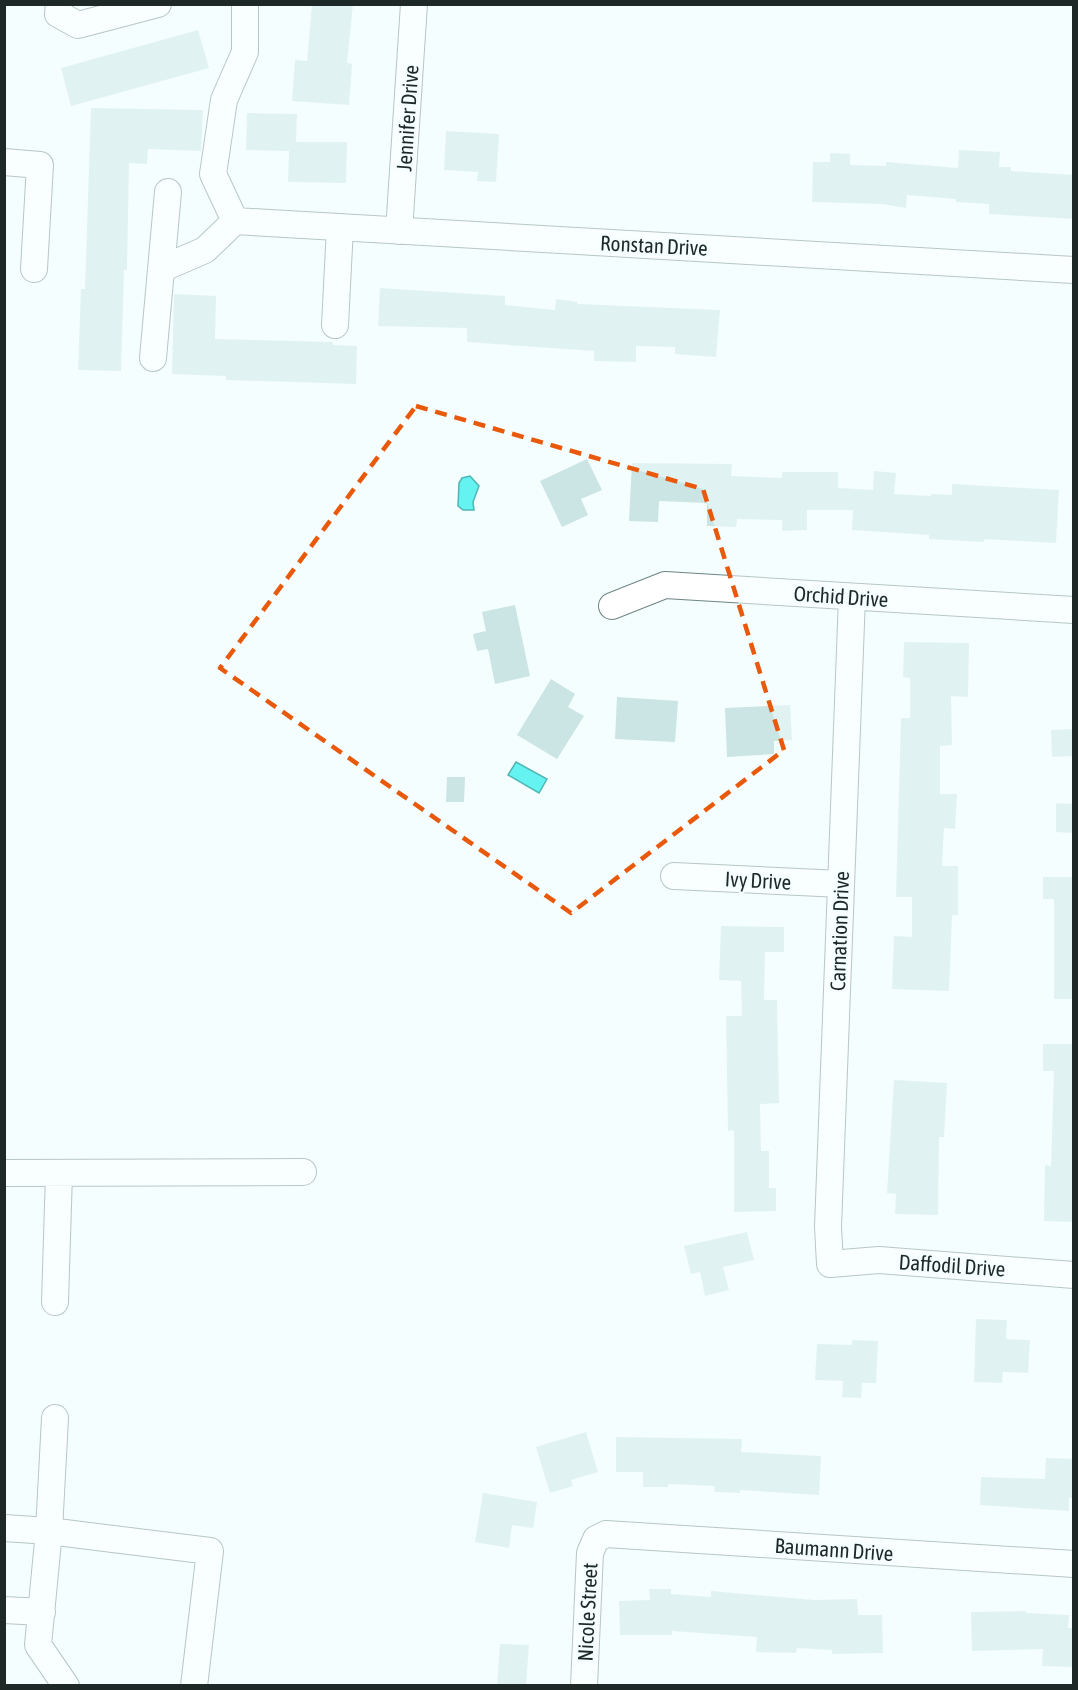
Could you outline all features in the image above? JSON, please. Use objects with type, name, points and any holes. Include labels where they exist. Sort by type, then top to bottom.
[{"type":"street","points":[[59,4],[58,14],[78,25],[158,4]]},
{"type":"street","points":[[161,269],[206,250],[235,221],[213,174],[224,100],[245,52],[245,4]]},
{"type":"street","name":"Jennifer Drive","points":[[399,231],[414,4]]},
{"type":"street","points":[[4,162],[40,165],[34,269]]},
{"type":"street","points":[[153,358],[168,192]]},
{"type":"street","name":"Ronstan Drive","points":[[235,221],[1074,270]]},
{"type":"street","points":[[335,325],[340,227]]},
{"type":"street","name":"Orchid Drive","points":[[612,606],[665,585],[1074,610]]},
{"type":"street","name":"Carnation Drive","points":[[830,1264],[828,1227],[852,597]]},
{"type":"street","name":"Ivy Drive","points":[[674,876],[841,884]]},
{"type":"street","points":[[4,1173],[303,1173]]},
{"type":"street","points":[[55,1302],[59,1173]]},
{"type":"street","name":"Daffodil Drive","points":[[830,1264],[879,1260],[1074,1275]]},
{"type":"street","points":[[55,1418],[50,1531],[38,1645],[66,1686]]},
{"type":"street","points":[[4,1528],[50,1531],[210,1551],[194,1686]]},
{"type":"street","name":"Baumann Drive","points":[[596,1539],[606,1534],[1074,1564]]},
{"type":"street","name":"Nicole Street","points":[[584,1686],[590,1552],[596,1539]]},
{"type":"street","points":[[4,1610],[42,1612]]},
{"type":"highlighted area","points":[[416,406],[703,489],[784,750],[571,913],[220,668]]},
{"type":"water","points":[[470,476],[479,486],[473,502],[474,510],[463,510],[458,506],[459,483],[462,478]]},
{"type":"water","points":[[516,762],[547,779],[539,793],[508,775]]},
{"type":"building","points":[[312,4],[353,4],[347,63],[352,64],[349,105],[292,101],[295,60],[307,61]]},
{"type":"building","points":[[198,30],[209,68],[71,106],[61,68]]},
{"type":"building","points":[[91,108],[203,110],[201,151],[148,149],[147,164],[129,163],[127,270],[124,270],[121,371],[78,370],[81,289],[85,289]]},
{"type":"building","points":[[247,113],[297,114],[296,142],[347,142],[346,183],[288,182],[289,151],[246,150]]},
{"type":"building","points":[[446,131],[499,134],[496,182],[477,181],[478,172],[444,170]]},
{"type":"building","points":[[959,150],[1000,152],[999,167],[1011,167],[1011,171],[1074,175],[1074,219],[989,214],[989,204],[907,195],[906,208],[882,204],[812,202],[813,162],[830,162],[830,153],[850,154],[850,165],[886,166],[886,162],[958,168]]},
{"type":"building","points":[[380,288],[505,296],[505,305],[555,310],[556,299],[578,302],[577,304],[720,310],[716,357],[675,354],[675,347],[636,346],[636,362],[594,361],[594,351],[467,342],[467,328],[378,326]]},
{"type":"building","points":[[174,294],[216,296],[215,339],[333,342],[333,345],[357,346],[356,384],[226,380],[226,376],[172,374]]},
{"type":"building","points":[[587,459],[602,490],[581,499],[588,515],[562,527],[540,481]]},
{"type":"building","points":[[632,463],[732,464],[731,476],[782,478],[782,472],[838,472],[838,488],[873,490],[874,471],[896,473],[894,494],[952,495],[952,484],[1059,490],[1056,543],[929,539],[929,535],[852,530],[853,510],[807,510],[807,530],[782,531],[782,520],[737,519],[736,527],[707,526],[707,503],[659,501],[658,522],[629,521]]},
{"type":"building","points":[[515,605],[530,676],[495,684],[488,649],[477,651],[473,634],[486,631],[482,612]]},
{"type":"building","points":[[904,642],[969,643],[968,697],[951,696],[952,745],[940,746],[940,794],[957,794],[955,829],[944,828],[942,866],[958,866],[958,915],[952,915],[949,991],[892,989],[894,936],[912,937],[912,897],[896,897],[901,718],[910,718],[910,678],[903,677]]},
{"type":"building","points":[[551,679],[575,694],[568,707],[584,716],[557,759],[517,735]]},
{"type":"building","points":[[617,697],[678,701],[675,742],[615,739]]},
{"type":"building","points":[[790,705],[792,740],[774,741],[774,754],[727,757],[725,708]]},
{"type":"building","points":[[1074,729],[1074,756],[1052,757],[1051,730]]},
{"type":"building","points":[[447,777],[465,777],[464,802],[446,802]]},
{"type":"building","points":[[1056,803],[1074,804],[1074,833],[1056,832]]},
{"type":"building","points":[[1043,877],[1074,877],[1074,999],[1054,999],[1054,899],[1043,899]]},
{"type":"building","points":[[721,926],[784,927],[784,952],[765,952],[764,1000],[777,1000],[779,1103],[760,1104],[761,1151],[769,1151],[769,1188],[776,1188],[776,1211],[734,1212],[734,1130],[728,1131],[726,1016],[742,1016],[741,981],[719,980]]},
{"type":"building","points":[[1043,1044],[1074,1044],[1074,1222],[1044,1221],[1045,1165],[1051,1166],[1054,1071],[1043,1071]]},
{"type":"building","points":[[894,1080],[947,1083],[944,1137],[939,1137],[938,1215],[895,1214],[896,1194],[887,1193]]},
{"type":"building","points":[[747,1232],[754,1260],[723,1267],[729,1290],[705,1296],[700,1272],[691,1274],[684,1246]]},
{"type":"building","points":[[976,1319],[1007,1320],[1006,1339],[1030,1340],[1028,1373],[1003,1372],[1002,1383],[974,1382]]},
{"type":"building","points":[[852,1340],[878,1341],[876,1383],[862,1383],[861,1398],[842,1397],[843,1381],[815,1380],[817,1344],[852,1345]]},
{"type":"building","points":[[586,1432],[598,1472],[571,1480],[573,1486],[550,1493],[536,1447]]},
{"type":"building","points":[[616,1437],[742,1439],[741,1452],[821,1456],[819,1495],[740,1490],[740,1493],[714,1492],[715,1486],[668,1484],[668,1487],[643,1487],[643,1472],[616,1472]]},
{"type":"building","points":[[1046,1458],[1074,1459],[1074,1498],[1069,1498],[1069,1511],[980,1505],[981,1477],[1045,1479]]},
{"type":"building","points":[[483,1493],[537,1502],[533,1528],[512,1525],[509,1548],[475,1542]]},
{"type":"building","points":[[649,1589],[671,1589],[671,1594],[711,1597],[711,1591],[814,1600],[857,1599],[858,1615],[882,1615],[883,1653],[832,1654],[832,1650],[797,1648],[796,1653],[756,1652],[757,1637],[672,1631],[672,1635],[620,1635],[619,1601],[650,1600]]},
{"type":"building","points":[[1026,1611],[1026,1613],[1069,1615],[1068,1628],[1074,1628],[1074,1667],[1042,1666],[1043,1649],[972,1651],[971,1612]]},
{"type":"building","points":[[500,1644],[529,1645],[526,1686],[497,1686]]}]
